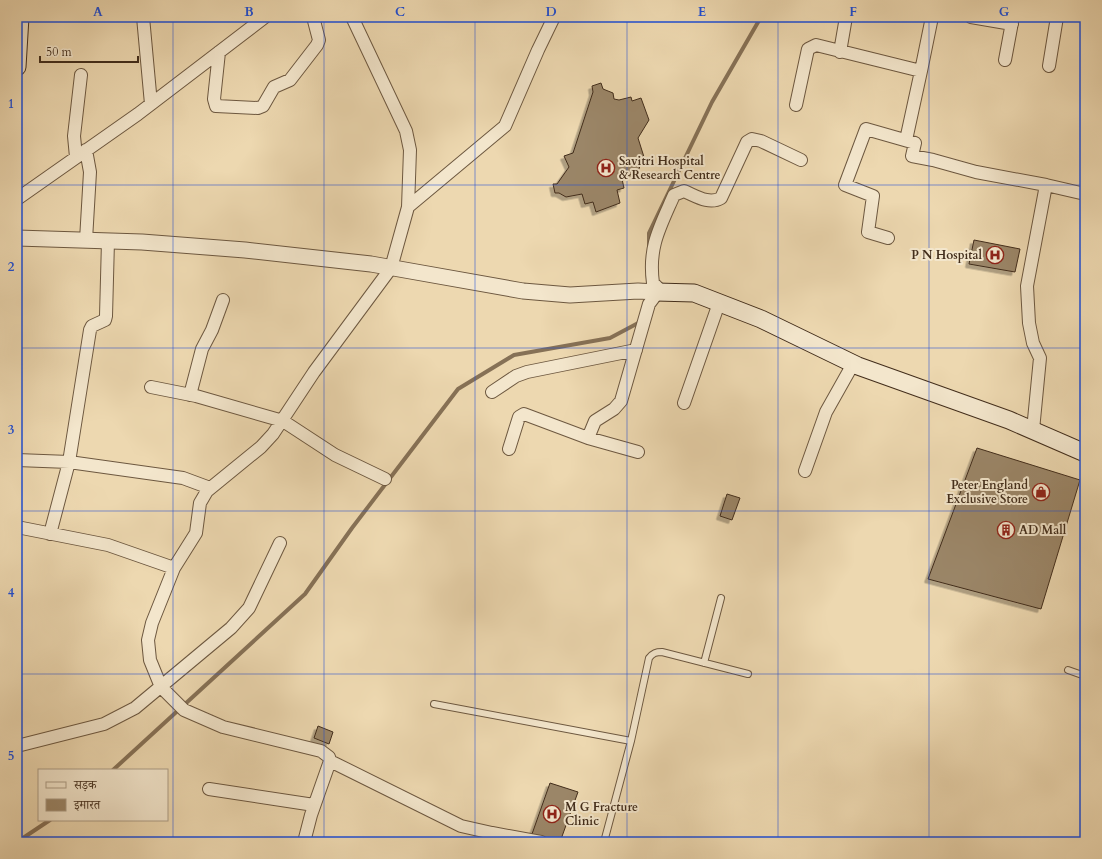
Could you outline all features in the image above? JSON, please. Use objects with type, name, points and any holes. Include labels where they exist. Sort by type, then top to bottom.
[{"type":"main road","points":[[17,67],[20,17]]},
{"type":"main road","points":[[656,292],[694,293],[761,319],[853,364],[1033,430],[1085,453]]},
{"type":"street","points":[[143,17],[151,104]]},
{"type":"street","points":[[17,199],[151,104],[265,17]]},
{"type":"street","points":[[219,52],[214,99],[216,106],[258,108],[263,106],[274,87],[290,80],[317,45],[319,40],[313,17]]},
{"type":"street","points":[[352,17],[406,131],[410,150],[408,208],[390,268],[314,372],[283,421],[261,447],[210,488],[200,503],[196,533],[174,568],[148,640],[150,660],[161,687],[180,707],[223,727],[321,750],[329,757],[330,761],[461,826],[491,838],[541,842]]},
{"type":"street","points":[[408,208],[505,126],[554,17]]},
{"type":"street","points":[[840,52],[846,17]]},
{"type":"street","points":[[906,140],[932,17]]},
{"type":"street","points":[[972,17],[1012,20],[1005,60]]},
{"type":"street","points":[[1049,66],[1056,17]]},
{"type":"street","points":[[796,105],[808,49],[816,45],[921,71]]},
{"type":"street","points":[[76,158],[74,136],[81,75]]},
{"type":"street","points":[[888,238],[868,232],[873,196],[845,185],[866,129],[915,143],[912,156],[933,160],[976,172],[1085,194]]},
{"type":"street","points":[[588,438],[595,421],[614,409],[621,401],[649,304],[656,292],[653,283],[651,254],[655,239],[674,195],[684,191],[709,201],[715,201],[721,198],[747,142],[752,139],[761,141],[801,160]]},
{"type":"street","points":[[86,150],[90,172],[86,240]]},
{"type":"street","points":[[1033,430],[1040,358],[1033,343],[1029,323],[1027,286],[1046,185]]},
{"type":"street","points":[[17,238],[108,241],[245,250],[390,268],[523,291],[570,295],[656,292]]},
{"type":"street","points":[[50,534],[69,462],[90,330],[92,326],[105,320],[106,316],[108,241]]},
{"type":"street","points":[[190,395],[202,349],[212,330],[223,300]]},
{"type":"street","points":[[684,403],[719,303]]},
{"type":"street","points":[[492,392],[516,376],[527,372],[636,350]]},
{"type":"street","points":[[805,472],[826,412],[853,364]]},
{"type":"street","points":[[152,387],[190,395],[283,421],[335,455],[385,479]]},
{"type":"street","points":[[509,449],[518,417],[524,414],[588,438],[638,452]]},
{"type":"street","points":[[17,460],[69,462],[183,478],[210,488]]},
{"type":"street","points":[[17,527],[123,550],[174,568]]},
{"type":"street","points":[[17,746],[104,724],[135,708],[231,628],[248,608],[280,543]]},
{"type":"street","points":[[304,842],[303,839],[330,761]]},
{"type":"street","points":[[209,789],[314,805]]},
{"type":"lane","points":[[704,663],[721,598]]},
{"type":"lane","points":[[604,842],[631,741],[649,658],[652,654],[662,652],[748,674]]},
{"type":"lane","points":[[1068,670],[1085,676]]},
{"type":"lane","points":[[434,704],[631,741]]},
{"type":"building","points":[[601,83],[603,89],[613,93],[614,99],[619,100],[631,97],[632,101],[641,98],[649,120],[638,138],[644,157],[638,171],[622,179],[624,188],[617,190],[620,203],[596,212],[593,202],[585,204],[582,194],[566,197],[559,193],[555,193],[553,184],[557,184],[569,167],[564,156],[573,153],[593,92],[592,86]]},
{"type":"building","points":[[974,240],[1020,249],[1015,272],[969,264]]},
{"type":"building","name":"AD Mall","points":[[977,448],[1080,480],[1041,609],[928,579]]},
{"type":"building","points":[[727,494],[740,498],[732,520],[720,516]]},
{"type":"building","points":[[318,726],[333,732],[329,744],[314,738]]},
{"type":"building","points":[[550,783],[578,792],[560,842],[554,842],[532,834]]},
{"type":"waterway","points":[[649,247],[649,233],[712,102],[761,17]]},
{"type":"waterway","points":[[114,769],[305,594],[352,528],[458,389],[514,355],[610,338],[642,321]]},
{"type":"waterway","points":[[17,842],[48,821]]},
{"type":"place","name":"Savitri Hospital & Research Centre","points":[[606,168]]},
{"type":"place","name":"P N Hospital","points":[[995,255]]},
{"type":"place","name":"Peter England Exclusive Store","points":[[1041,492]]},
{"type":"place","name":"AD Mall","points":[[1006,530]]},
{"type":"place","name":"M G Fracture Clinic","points":[[552,814]]}]
